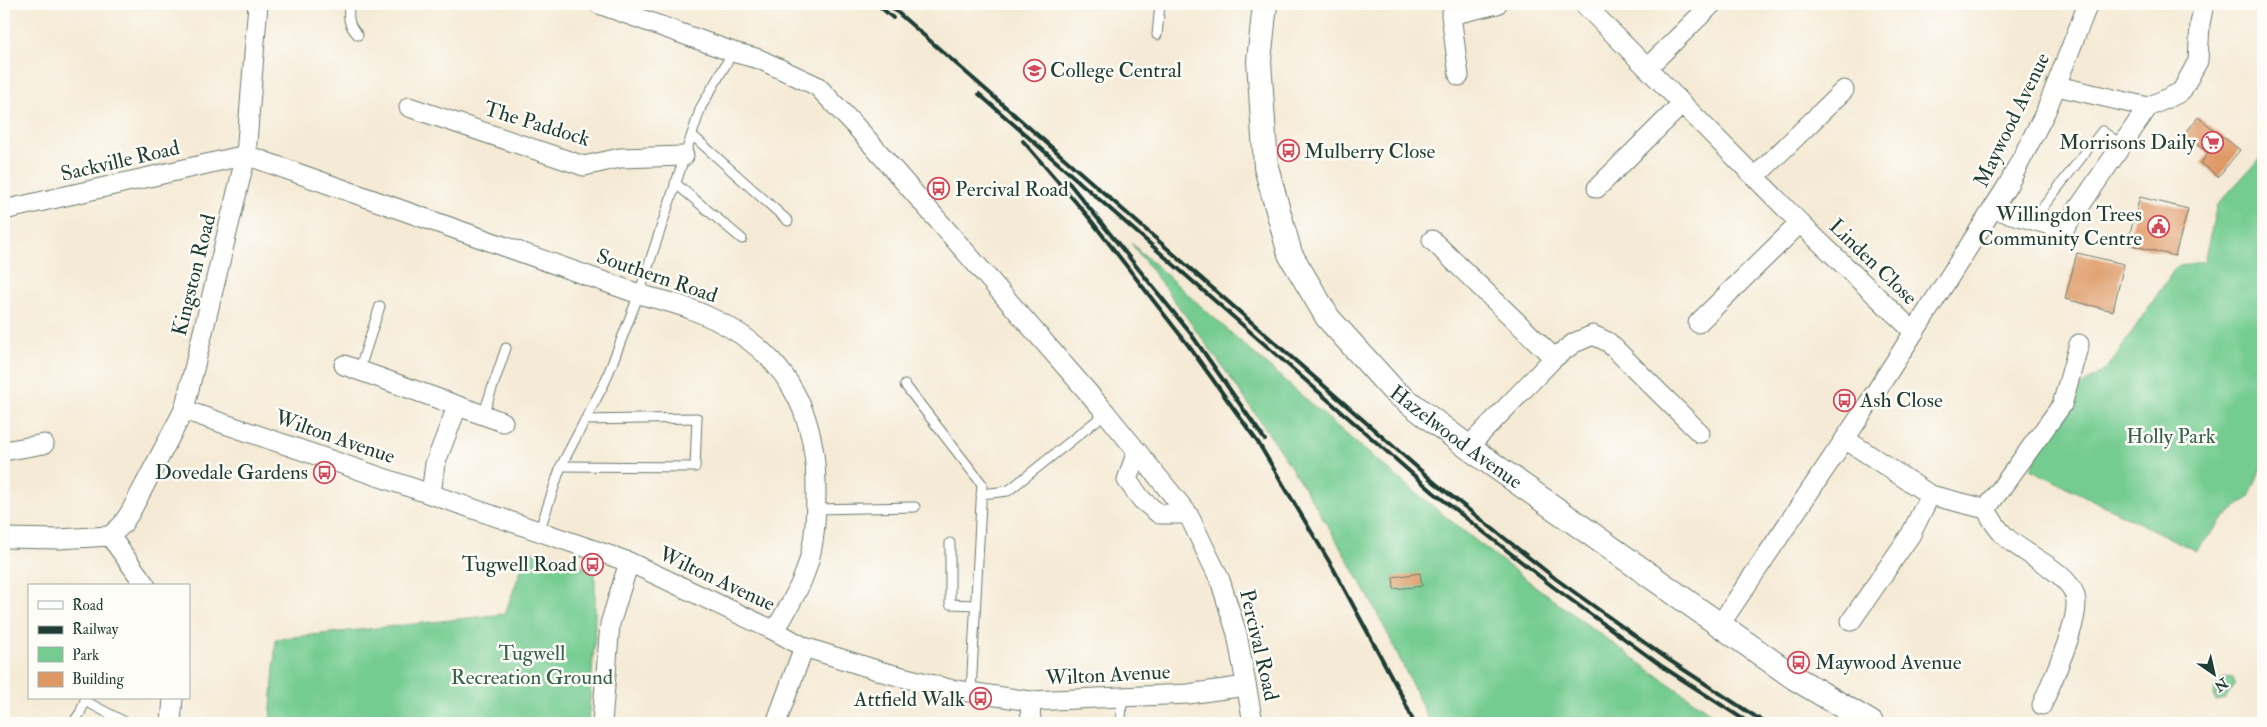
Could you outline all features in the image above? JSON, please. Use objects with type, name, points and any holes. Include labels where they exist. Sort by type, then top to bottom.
[{"type":"street","name":"Kingston Road","points":[[110,536],[122,525],[131,511],[184,410],[246,155],[258,4]]},
{"type":"street","name":"Percival Road","points":[[599,4],[758,59],[816,86],[860,131],[1106,413],[1188,514],[1220,580],[1237,634],[1253,723]]},
{"type":"street","name":"Hazelwood Avenue","points":[[1265,4],[1259,61],[1266,163],[1290,254],[1328,318],[1394,391],[1468,447],[1719,626],[1795,678],[1871,723]]},
{"type":"street","points":[[1459,76],[1451,15],[1497,4]]},
{"type":"street","name":"Linden Close","points":[[1584,4],[1756,176],[1800,223],[1914,332]]},
{"type":"street","points":[[1648,67],[1712,4]]},
{"type":"street","name":"Maywood Avenue","points":[[1719,626],[1845,439],[1994,209],[2008,185],[2057,86],[2088,4]]},
{"type":"street","points":[[1994,209],[2064,229],[2148,108],[2181,92],[2198,61],[2200,24],[2204,4]]},
{"type":"street","points":[[2057,86],[2148,108]]},
{"type":"street","points":[[1756,176],[1844,90]]},
{"type":"street","points":[[1596,188],[1682,104]]},
{"type":"street","name":"The Paddock","points":[[410,106],[584,166],[620,158],[684,156]]},
{"type":"street","name":"Sackville Road","points":[[4,210],[246,155]]},
{"type":"street","name":"Southern Road","points":[[246,155],[638,294],[689,308],[722,323],[772,359],[797,396],[805,418],[816,470],[814,539],[806,570],[776,631]]},
{"type":"street","name":"Linden Close","points":[[1698,323],[1800,223]]},
{"type":"street","points":[[1432,240],[1554,358]]},
{"type":"street","points":[[1468,447],[1554,358],[1574,343],[1593,335],[1608,342],[1700,433]]},
{"type":"street","points":[[1986,509],[2062,405],[2079,344]]},
{"type":"street","points":[[351,368],[503,422]]},
{"type":"street","points":[[431,494],[436,464],[457,407]]},
{"type":"street","name":"Wilton Avenue","points":[[184,410],[629,562],[776,631],[804,647],[884,672],[949,689],[1030,701],[1188,694],[1246,686]]},
{"type":"street","points":[[1845,439],[1930,495],[1986,509],[1996,529],[2009,541],[2057,572],[2075,596],[2074,625],[2042,705]]},
{"type":"street","points":[[4,451],[44,444]]},
{"type":"street","points":[[1137,451],[1127,480],[1142,500],[1160,514],[1188,514]]},
{"type":"street","points":[[1850,621],[1911,534],[1930,495]]},
{"type":"street","points":[[4,538],[59,539],[110,536],[145,584]]},
{"type":"street","points":[[602,723],[610,624],[629,562]]},
{"type":"street","points":[[776,723],[804,647]]},
{"type":"street","points":[[171,723],[173,700]]},
{"type":"street","points":[[1030,701],[1032,723]]},
{"type":"lane","points":[[349,4],[348,16],[350,27],[358,35]]},
{"type":"lane","points":[[1157,35],[1160,4]]},
{"type":"lane","points":[[539,532],[561,466],[605,382],[638,294],[701,107],[734,52]]},
{"type":"lane","points":[[2033,220],[2102,131],[2122,145]]},
{"type":"lane","points":[[692,135],[788,221]]},
{"type":"lane","points":[[675,183],[742,239]]},
{"type":"lane","points":[[351,368],[380,306]]},
{"type":"lane","points":[[483,416],[506,348]]},
{"type":"lane","points":[[905,385],[982,484],[971,692]]},
{"type":"lane","points":[[981,494],[1008,491],[1106,413]]},
{"type":"lane","points":[[561,466],[695,466],[697,418],[585,420]]},
{"type":"lane","points":[[816,509],[915,507]]},
{"type":"lane","points":[[950,543],[950,604],[975,605]]},
{"type":"lane","points":[[1121,723],[1122,698]]},
{"type":"lane","points":[[73,723],[80,713],[85,700],[127,723]]},
{"type":"green space","name":"Holly Park","points":[[2263,155],[2263,463],[2249,497],[2225,517],[2196,551],[2030,469],[2077,389],[2109,366],[2176,267],[2204,261],[2217,205]]},
{"type":"green space","points":[[1131,243],[1323,414],[1441,513],[1582,621],[1725,723],[1430,723],[1374,607],[1319,512],[1260,420]]},
{"type":"green space","name":"Tugwell Recreation Ground","points":[[528,550],[595,570],[595,635],[588,723],[270,723],[276,639],[505,614]]},
{"type":"green space","points":[[2226,677],[2233,678],[2235,684],[2225,699],[2216,701],[2214,694],[2216,687]]},
{"type":"building","name":"Morrisons Daily","points":[[2198,117],[2240,150],[2218,177],[2201,163],[2208,153],[2184,135]]},
{"type":"building","name":"Willingdon Trees Community Centre","points":[[2140,197],[2188,209],[2175,256],[2127,244]]},
{"type":"building","points":[[2077,253],[2124,264],[2113,311],[2065,299]]},
{"type":"building","points":[[1420,573],[1422,586],[1394,589],[1393,577]]},
{"type":"railway","points":[[877,4],[893,18]]},
{"type":"railway","points":[[888,4],[1435,483],[1556,579],[1666,658],[1765,723]]},
{"type":"railway","points":[[979,94],[1433,492],[1552,586],[1663,667],[1749,723]]},
{"type":"railway","points":[[1023,141],[1086,214],[1188,345],[1259,444],[1333,568],[1403,698],[1414,723]]},
{"type":"railway","points":[[1065,178],[1191,334],[1265,440]]},
{"type":"place","name":"College Central","points":[[1034,70]]},
{"type":"place","name":"Morrisons Daily","points":[[2212,142]]},
{"type":"place","name":"Mulberry Close","points":[[1288,151]]},
{"type":"place","name":"Percival Road","points":[[939,189]]},
{"type":"place","name":"Willingdon Trees Community Centre","points":[[2158,226]]},
{"type":"place","name":"Ash Close","points":[[1844,400]]},
{"type":"place","name":"Dovedale Gardens","points":[[324,472]]},
{"type":"place","name":"Tugwell Road","points":[[593,564]]},
{"type":"place","name":"Maywood Avenue","points":[[1799,662]]},
{"type":"place","name":"Attfield Walk","points":[[981,699]]}]
